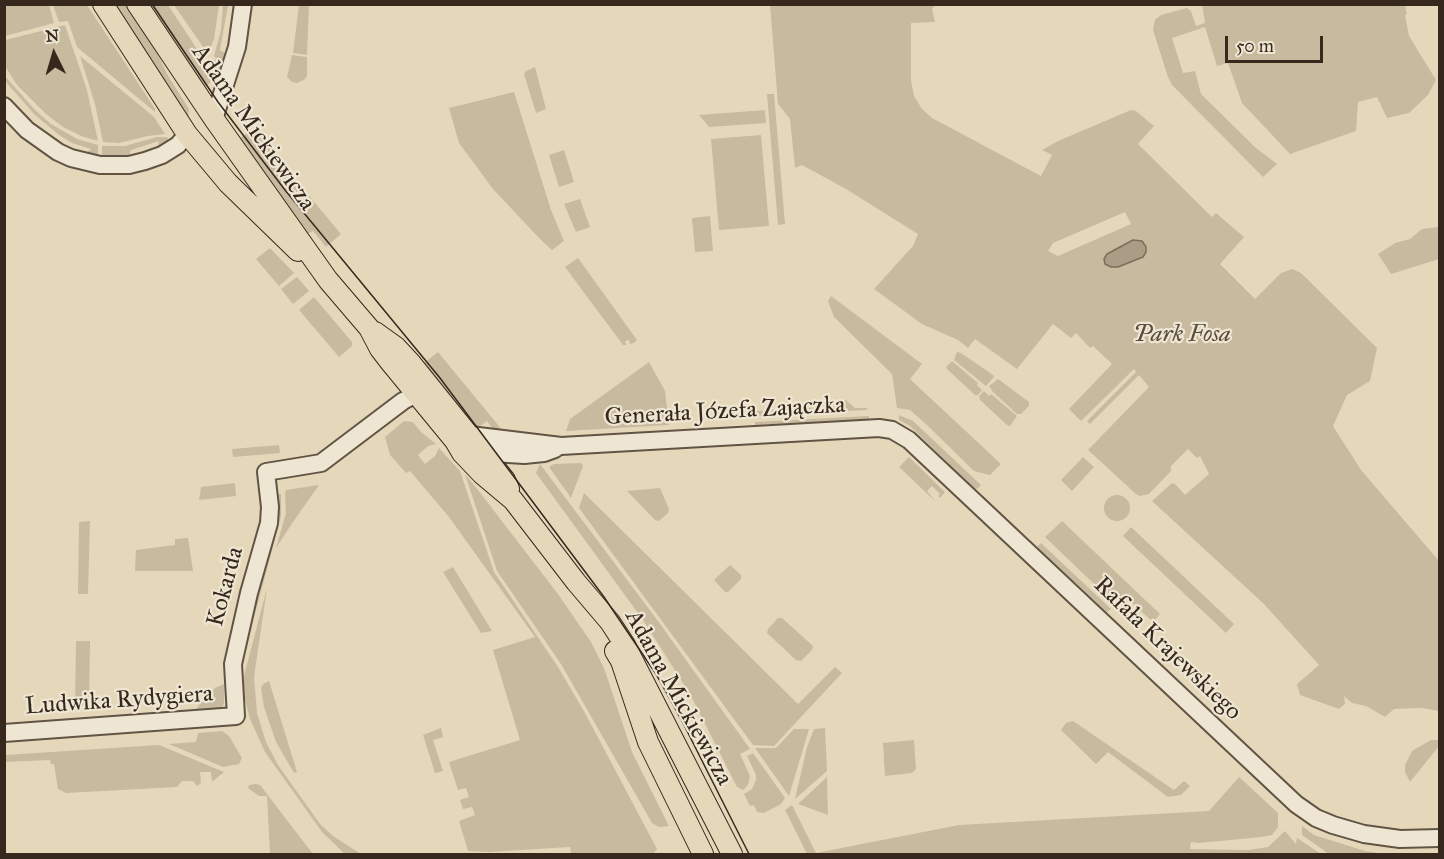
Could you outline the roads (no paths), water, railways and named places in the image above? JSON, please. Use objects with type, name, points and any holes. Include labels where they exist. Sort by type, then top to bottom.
[{"type":"main road","name":"Adama Mickiewicza","points":[[103,4],[187,134],[228,183],[328,280],[369,327],[402,353],[425,393],[462,438],[484,453],[506,480],[513,500]]},
{"type":"main road","name":"Adama Mickiewicza","points":[[137,4],[214,119],[254,172],[328,280]]},
{"type":"main road","points":[[187,134],[194,120],[194,90]]},
{"type":"main road","points":[[228,183],[241,183],[249,180],[254,172]]},
{"type":"main road","name":"Adama Mickiewicza","points":[[462,438],[462,453],[482,474],[513,500],[610,622],[625,645],[732,855]]},
{"type":"main road","name":"Adama Mickiewicza","points":[[576,582],[621,661],[648,742],[703,855]]},
{"type":"street","points":[[214,119],[237,47],[243,4]]},
{"type":"street","points":[[4,106],[27,130],[58,152],[71,158],[100,165],[129,165],[154,158],[178,145],[187,134]]},
{"type":"street","name":"Kokarda","points":[[236,716],[232,664],[269,523],[270,507],[266,472],[321,463],[402,400],[425,393]]},
{"type":"street","name":"Generała Józefa Zajączka","points":[[462,438],[561,446],[879,428],[892,430]]},
{"type":"street","name":"Rafała Krajewskiego","points":[[892,430],[909,440],[1296,804],[1316,818],[1364,834],[1409,840],[1440,838]]},
{"type":"street","name":"Generała Józefa Zajączka","points":[[484,453],[535,455],[561,446]]},
{"type":"street","name":"Ludwika Rydygiera","points":[[4,733],[236,716]]},
{"type":"tram line","points":[[152,4],[218,102],[285,190],[440,378],[604,597],[656,674],[749,854]]},
{"type":"park label","name":"Park Fosa","points":[[1182,335]]}]
